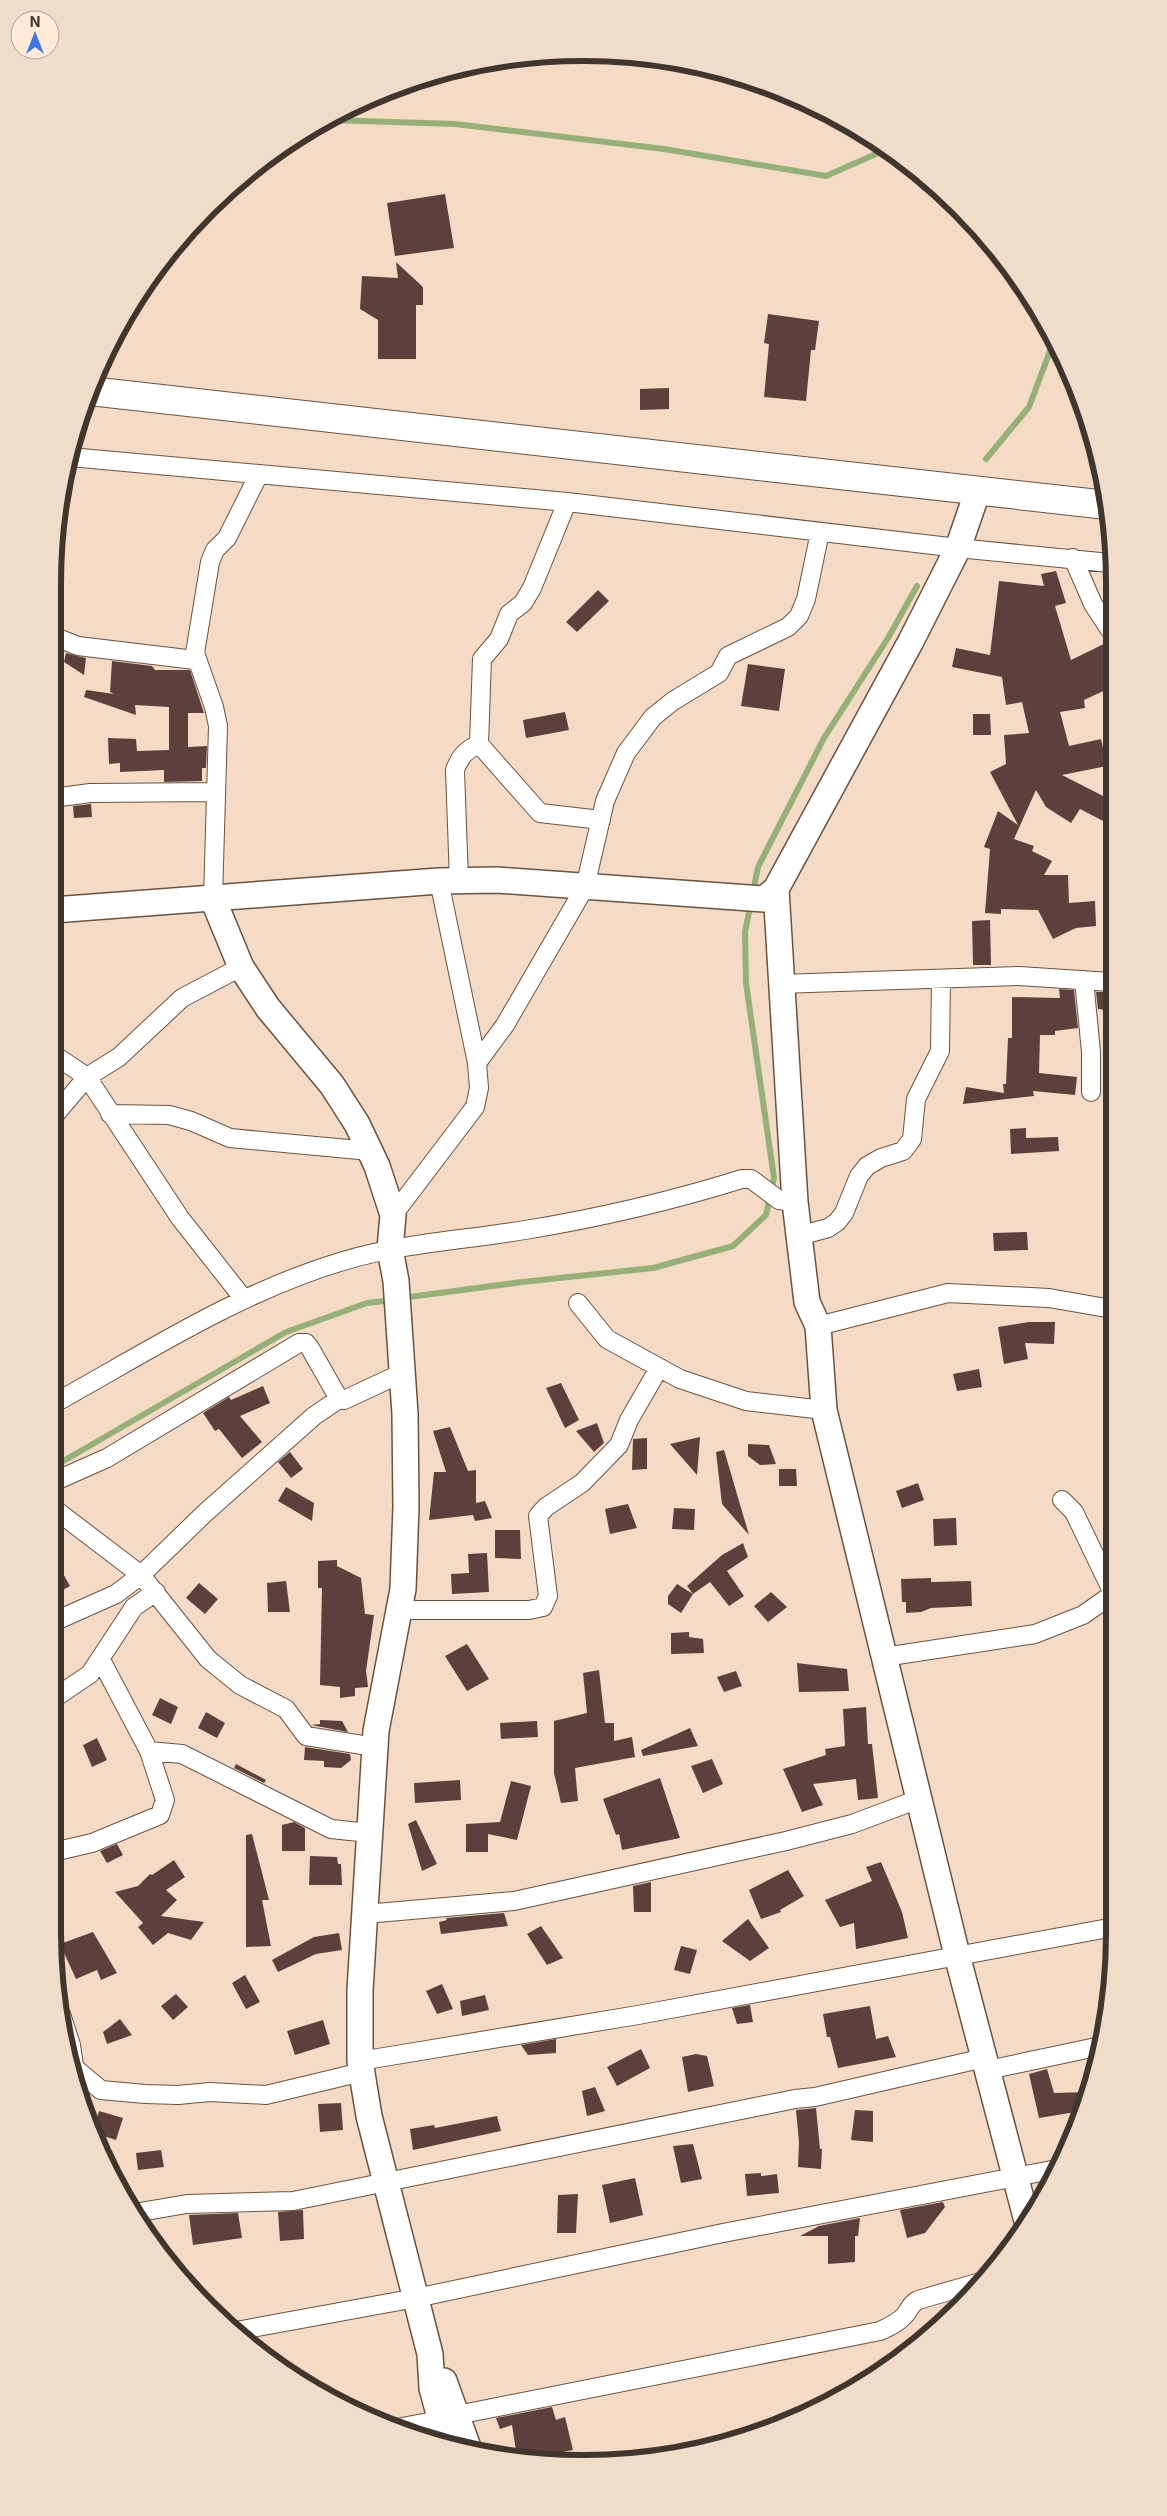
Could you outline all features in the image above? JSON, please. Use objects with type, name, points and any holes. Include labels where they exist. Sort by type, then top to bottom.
[{"type":"highway","points":[[98,392],[1099,504]]},
{"type":"street","points":[[77,458],[567,502],[958,548],[1105,562]]},
{"type":"street","points":[[259,474],[227,538],[215,550],[210,562],[197,633],[195,660],[208,689],[218,726],[213,899],[240,967],[268,1008],[332,1085],[357,1124],[370,1151],[393,1215],[390,1249],[396,1281],[402,1373],[406,1507],[403,1589],[375,1747],[360,1990],[361,2066],[369,2116],[430,2354],[446,2386],[448,2418],[447,2437]]},
{"type":"street","points":[[978,490],[958,548],[842,771],[770,894],[781,959],[780,984],[787,1201],[799,1236],[807,1302],[818,1326],[824,1410],[957,1955],[1025,2212]]},
{"type":"street","points":[[567,502],[532,588],[523,603],[510,614],[499,639],[482,659],[479,744],[540,813],[601,820]]},
{"type":"street","points":[[477,1063],[504,1025],[585,887],[605,801],[626,753],[653,717],[673,701],[719,673],[728,656],[788,627],[799,616],[806,599],[820,532]]},
{"type":"street","points":[[1073,558],[1093,604],[1106,624]]},
{"type":"street","points":[[61,639],[78,646],[195,660]]},
{"type":"street","points":[[393,1215],[475,1107],[479,1088],[477,1063],[449,881],[455,770],[458,760],[466,751],[479,744]]},
{"type":"street","points":[[61,797],[90,793],[216,792]]},
{"type":"street","points":[[61,909],[449,881],[497,880],[731,897],[770,894]]},
{"type":"street","points":[[61,1107],[87,1077],[119,1058],[182,998],[240,967]]},
{"type":"street","points":[[780,984],[1019,976],[1106,982]]},
{"type":"street","points":[[799,1236],[828,1228],[838,1222],[844,1213],[859,1176],[867,1166],[881,1158],[903,1151],[912,1139],[916,1099],[940,1051],[941,980]]},
{"type":"street","points":[[1084,980],[1091,1052],[1091,1092]]},
{"type":"street","points":[[61,1060],[87,1077],[180,1218],[243,1298]]},
{"type":"street","points":[[110,1114],[169,1115],[191,1121],[230,1138],[370,1151]]},
{"type":"street","points":[[61,1399],[243,1298],[344,1260],[390,1249],[526,1230],[622,1212],[752,1179],[787,1201]]},
{"type":"street","points":[[818,1326],[948,1293],[1049,1298],[1106,1308]]},
{"type":"street","points":[[578,1303],[607,1339],[680,1379],[746,1401],[824,1410]]},
{"type":"street","points":[[61,1478],[106,1458],[299,1343],[306,1343],[310,1348],[339,1399]]},
{"type":"street","points":[[400,1610],[529,1610],[543,1607],[548,1596],[538,1516],[546,1507],[582,1483],[620,1445],[629,1420],[659,1368]]},
{"type":"street","points":[[61,1618],[116,1594],[141,1576],[205,1513],[314,1416],[339,1399],[344,1400],[402,1373]]},
{"type":"street","points":[[1062,1500],[1078,1519],[1106,1579]]},
{"type":"street","points":[[61,1515],[141,1576],[156,1592],[208,1659],[240,1685],[286,1709],[306,1736],[375,1747]]},
{"type":"street","points":[[61,1693],[90,1674],[101,1660],[134,1606],[156,1592]]},
{"type":"street","points":[[884,1657],[1035,1634],[1083,1615],[1106,1599]]},
{"type":"street","points":[[61,1850],[92,1842],[160,1815],[165,1800],[149,1751],[101,1660]]},
{"type":"street","points":[[149,1751],[182,1754],[331,1829],[369,1833]]},
{"type":"street","points":[[365,1914],[514,1901],[852,1824],[919,1799]]},
{"type":"street","points":[[81,2073],[101,2090],[178,2095],[210,2092],[266,2095],[361,2066],[1106,1928]]},
{"type":"street","points":[[142,2212],[187,2204],[293,2200],[386,2183],[795,2099],[815,2097],[986,2064],[1093,2047]]},
{"type":"street","points":[[244,2329],[416,2298],[722,2233],[1048,2171]]},
{"type":"street","points":[[411,2425],[880,2331],[898,2322],[906,2314],[910,2304],[968,2286]]},
{"type":"street","points":[[448,2418],[463,2440]]},
{"type":"building","points":[[445,194],[454,248],[395,256],[387,203]]},
{"type":"building","points":[[396,262],[423,287],[423,305],[416,305],[416,359],[378,359],[378,320],[360,309],[362,276],[398,278]]},
{"type":"building","points":[[768,314],[819,321],[815,350],[811,350],[806,401],[764,397],[769,344],[764,343]]},
{"type":"building","points":[[669,388],[669,409],[640,410],[640,389]]},
{"type":"building","points":[[1056,571],[1066,603],[1055,606],[1071,660],[1106,643],[1106,690],[1084,700],[1085,708],[1060,712],[1069,746],[1101,739],[1106,766],[1062,775],[1106,797],[1106,822],[1080,809],[1071,823],[1046,807],[1036,790],[1014,839],[1034,846],[1032,851],[1052,861],[1044,875],[1068,875],[1069,903],[1095,901],[1096,926],[1076,928],[1053,939],[1038,910],[1001,909],[1001,914],[985,913],[990,849],[984,847],[998,811],[1018,825],[990,772],[1006,764],[1004,735],[1029,733],[1022,702],[1006,705],[1002,677],[952,667],[956,648],[990,655],[999,581],[1044,586],[1041,574]]},
{"type":"building","points":[[598,590],[609,601],[577,632],[566,622]]},
{"type":"building","points":[[66,653],[86,658],[84,675],[64,662]]},
{"type":"building","points":[[112,661],[152,666],[155,670],[190,670],[204,713],[188,713],[188,747],[207,746],[206,768],[202,768],[202,781],[164,782],[164,770],[120,772],[120,763],[109,764],[108,738],[136,739],[137,751],[169,750],[169,707],[135,705],[136,715],[84,697],[86,690],[114,694],[110,692]]},
{"type":"building","points":[[748,664],[785,669],[779,711],[741,706]]},
{"type":"building","points":[[565,712],[569,730],[526,738],[523,720]]},
{"type":"building","points":[[973,714],[990,714],[991,735],[973,735]]},
{"type":"building","points":[[91,804],[92,817],[74,818],[73,806]]},
{"type":"building","points":[[990,920],[991,965],[973,965],[972,921]]},
{"type":"building","points":[[1059,989],[1074,990],[1078,1028],[1055,1031],[1055,1035],[1040,1035],[1039,1073],[1077,1077],[1075,1095],[1033,1091],[1034,1096],[963,1104],[966,1087],[1004,1093],[1003,1084],[1006,1084],[1008,1038],[1012,1038],[1012,997],[1060,998]]},
{"type":"building","points":[[1096,992],[1106,992],[1106,1010],[1098,1009]]},
{"type":"building","points":[[1026,1128],[1026,1138],[1058,1137],[1059,1151],[1011,1154],[1010,1129]]},
{"type":"building","points":[[1027,1232],[1028,1250],[994,1251],[993,1233]]},
{"type":"building","points":[[1029,1322],[1055,1322],[1054,1344],[1025,1343],[1028,1359],[1004,1364],[998,1327]]},
{"type":"building","points":[[979,1369],[982,1387],[957,1391],[953,1374]]},
{"type":"building","points":[[561,1383],[579,1420],[565,1428],[546,1388]]},
{"type":"building","points":[[263,1386],[270,1403],[240,1416],[262,1442],[242,1458],[219,1429],[215,1431],[203,1413],[229,1397],[231,1400]]},
{"type":"building","points":[[597,1423],[604,1443],[594,1452],[576,1431]]},
{"type":"building","points":[[450,1427],[468,1471],[476,1470],[476,1503],[485,1501],[492,1518],[475,1521],[473,1515],[429,1520],[434,1472],[446,1472],[433,1431]]},
{"type":"building","points":[[700,1437],[697,1475],[670,1444]]},
{"type":"building","points":[[647,1438],[647,1469],[632,1470],[633,1439]]},
{"type":"building","points":[[748,1444],[769,1445],[776,1464],[760,1465],[748,1456]]},
{"type":"building","points":[[724,1450],[749,1535],[722,1504],[716,1452]]},
{"type":"building","points":[[290,1452],[303,1469],[291,1478],[278,1462]]},
{"type":"building","points":[[779,1469],[796,1469],[797,1486],[779,1486]]},
{"type":"building","points":[[918,1483],[924,1500],[902,1508],[896,1491]]},
{"type":"building","points":[[286,1487],[314,1503],[312,1521],[278,1501]]},
{"type":"building","points":[[628,1504],[637,1528],[610,1534],[605,1509]]},
{"type":"building","points":[[674,1508],[695,1509],[694,1530],[672,1529]]},
{"type":"building","points":[[956,1518],[957,1545],[934,1546],[933,1519]]},
{"type":"building","points":[[495,1530],[520,1530],[521,1559],[495,1558]]},
{"type":"building","points":[[743,1543],[748,1557],[727,1571],[744,1596],[729,1606],[710,1582],[693,1594],[687,1586],[722,1555]]},
{"type":"building","points":[[487,1553],[489,1592],[452,1594],[451,1574],[469,1573],[468,1554]]},
{"type":"building","points":[[337,1560],[337,1566],[361,1578],[365,1614],[374,1615],[366,1671],[368,1687],[355,1688],[355,1696],[340,1698],[340,1687],[320,1685],[322,1588],[318,1588],[318,1561]]},
{"type":"building","points":[[61,1570],[70,1586],[61,1591]]},
{"type":"building","points":[[931,1578],[931,1582],[971,1581],[972,1606],[931,1608],[921,1612],[906,1613],[906,1602],[902,1602],[901,1579]]},
{"type":"building","points":[[286,1581],[290,1612],[268,1612],[267,1583]]},
{"type":"building","points":[[199,1583],[218,1599],[205,1614],[186,1598]]},
{"type":"building","points":[[677,1584],[693,1594],[681,1613],[668,1604],[668,1596]]},
{"type":"building","points":[[771,1592],[787,1607],[768,1622],[754,1606]]},
{"type":"building","points":[[689,1632],[689,1637],[703,1639],[704,1653],[671,1654],[671,1633]]},
{"type":"building","points":[[467,1644],[489,1679],[467,1691],[445,1656]]},
{"type":"building","points":[[797,1663],[847,1669],[849,1691],[799,1692]]},
{"type":"building","points":[[599,1670],[605,1723],[614,1723],[614,1741],[632,1737],[635,1757],[575,1768],[578,1801],[561,1803],[554,1773],[554,1721],[587,1713],[583,1673]]},
{"type":"building","points":[[736,1671],[742,1686],[724,1692],[717,1677]]},
{"type":"building","points":[[160,1698],[178,1707],[171,1724],[152,1715]]},
{"type":"building","points":[[866,1707],[868,1744],[872,1744],[878,1798],[858,1800],[856,1779],[813,1784],[823,1805],[802,1812],[783,1769],[826,1755],[825,1749],[845,1746],[843,1709]]},
{"type":"building","points":[[206,1712],[225,1723],[217,1738],[198,1728]]},
{"type":"building","points":[[320,1720],[342,1721],[348,1732],[311,1725],[320,1724]]},
{"type":"building","points":[[537,1721],[538,1737],[501,1739],[500,1723]]},
{"type":"building","points":[[690,1728],[698,1746],[643,1756],[641,1750]]},
{"type":"building","points":[[97,1738],[107,1760],[92,1767],[83,1745]]},
{"type":"building","points":[[305,1747],[350,1754],[351,1760],[341,1768],[324,1767],[324,1761],[304,1760]]},
{"type":"building","points":[[712,1759],[723,1784],[703,1793],[691,1766]]},
{"type":"building","points":[[236,1764],[266,1780],[264,1783],[234,1768]]},
{"type":"building","points":[[660,1778],[680,1838],[622,1850],[619,1834],[616,1835],[603,1799]]},
{"type":"building","points":[[460,1780],[461,1800],[415,1803],[414,1783]]},
{"type":"building","points":[[511,1781],[531,1786],[517,1840],[488,1834],[488,1852],[466,1852],[466,1824],[500,1822]]},
{"type":"building","points":[[416,1820],[437,1864],[422,1871],[408,1824]]},
{"type":"building","points":[[294,1822],[305,1828],[305,1851],[282,1851],[282,1825]]},
{"type":"building","points":[[252,1834],[269,1900],[262,1900],[271,1946],[246,1947],[246,1835]]},
{"type":"building","points":[[117,1844],[123,1855],[107,1863],[100,1851]]},
{"type":"building","points":[[310,1856],[337,1857],[338,1864],[341,1864],[342,1885],[309,1885]]},
{"type":"building","points":[[174,1860],[185,1877],[166,1890],[177,1900],[161,1916],[204,1922],[191,1940],[168,1933],[153,1945],[138,1927],[143,1923],[115,1892],[138,1886],[150,1874],[152,1875]]},
{"type":"building","points":[[881,1862],[902,1912],[908,1938],[856,1949],[854,1923],[840,1927],[825,1900],[872,1881],[866,1867]]},
{"type":"building","points":[[788,1870],[804,1896],[780,1910],[781,1912],[761,1919],[749,1890]]},
{"type":"building","points":[[651,1882],[651,1912],[634,1912],[633,1886]]},
{"type":"building","points":[[504,1913],[508,1926],[441,1934],[439,1922],[447,1920],[446,1918]]},
{"type":"building","points":[[748,1919],[769,1948],[750,1961],[722,1941]]},
{"type":"building","points":[[541,1926],[563,1958],[547,1965],[527,1934]]},
{"type":"building","points":[[93,1932],[117,1973],[101,1980],[97,1970],[76,1979],[61,1944]]},
{"type":"building","points":[[339,1933],[342,1950],[316,1954],[278,1972],[272,1960],[314,1937]]},
{"type":"building","points":[[681,1946],[697,1950],[690,1974],[674,1970]]},
{"type":"building","points":[[245,1975],[260,2002],[246,2009],[232,1983]]},
{"type":"building","points":[[442,1984],[453,2009],[437,2014],[426,1991]]},
{"type":"building","points":[[176,1994],[188,2007],[173,2020],[161,2006]]},
{"type":"building","points":[[485,1995],[489,2010],[462,2016],[460,2001]]},
{"type":"building","points":[[750,2005],[753,2022],[737,2024],[732,2008]]},
{"type":"building","points":[[870,2006],[876,2039],[888,2036],[896,2057],[838,2068],[830,2037],[827,2037],[823,2014]]},
{"type":"building","points":[[120,2019],[132,2035],[107,2044],[103,2032]]},
{"type":"building","points":[[323,2020],[330,2044],[295,2055],[287,2031]]},
{"type":"building","points":[[556,2039],[556,2053],[528,2055],[521,2045]]},
{"type":"building","points":[[641,2049],[650,2068],[617,2086],[607,2067]]},
{"type":"building","points":[[696,2054],[707,2056],[714,2086],[688,2092],[682,2057]]},
{"type":"building","points":[[1047,2069],[1054,2093],[1080,2092],[1073,2112],[1039,2118],[1029,2074]]},
{"type":"building","points":[[595,2087],[605,2111],[587,2116],[582,2091]]},
{"type":"building","points":[[341,2103],[343,2130],[320,2132],[318,2104]]},
{"type":"building","points":[[816,2108],[820,2149],[822,2149],[821,2169],[798,2167],[799,2142],[796,2110]]},
{"type":"building","points":[[855,2110],[873,2111],[873,2142],[851,2140]]},
{"type":"building","points":[[99,2111],[123,2118],[116,2140],[103,2136],[96,2120]]},
{"type":"building","points":[[497,2116],[501,2131],[413,2150],[410,2129],[434,2125],[435,2128]]},
{"type":"building","points":[[693,2144],[702,2179],[681,2183],[673,2146]]},
{"type":"building","points":[[161,2150],[164,2167],[138,2170],[136,2153]]},
{"type":"building","points":[[761,2173],[761,2176],[777,2174],[779,2193],[747,2196],[745,2174]]},
{"type":"building","points":[[635,2178],[643,2215],[610,2223],[602,2185]]},
{"type":"building","points":[[578,2194],[576,2233],[557,2233],[558,2195]]},
{"type":"building","points":[[943,2202],[945,2207],[925,2233],[907,2238],[900,2210]]},
{"type":"building","points":[[303,2210],[304,2239],[280,2241],[278,2212]]},
{"type":"building","points":[[238,2213],[242,2238],[193,2245],[189,2215]]},
{"type":"building","points":[[860,2218],[858,2236],[855,2236],[855,2262],[828,2264],[828,2236],[800,2236],[819,2226]]},
{"type":"building","points":[[552,2407],[556,2420],[565,2417],[573,2450],[551,2454],[516,2450],[512,2425],[500,2429],[496,2418]]},
{"type":"waterway","points":[[343,120],[455,124],[664,149],[826,176],[879,153]]},
{"type":"waterway","points":[[986,459],[1029,407],[1050,350]]},
{"type":"waterway","points":[[753,892],[758,867],[824,738],[888,638],[917,586]]},
{"type":"waterway","points":[[402,1298],[522,1282],[653,1268],[733,1246],[766,1215],[774,1178],[746,983],[745,932],[751,902]]},
{"type":"waterway","points":[[61,1462],[286,1332],[367,1303],[393,1300]]}]
